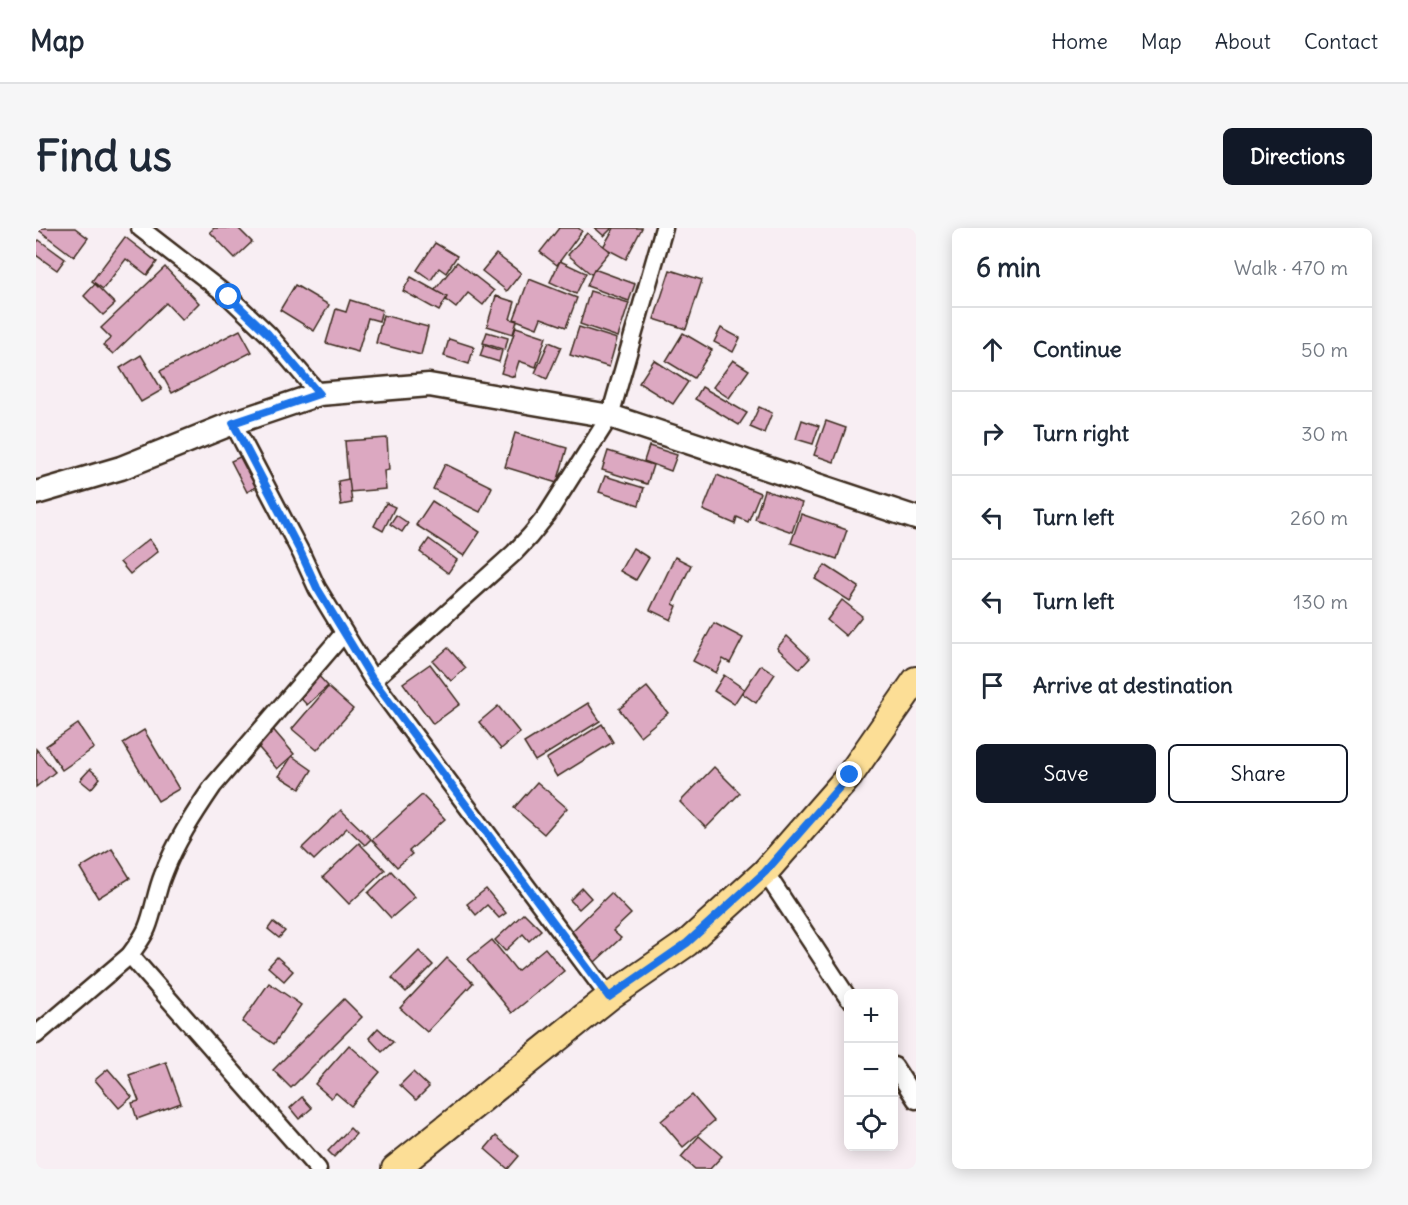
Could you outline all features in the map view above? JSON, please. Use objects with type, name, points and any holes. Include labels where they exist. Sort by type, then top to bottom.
[{"type":"main road","points":[[395,1169],[609,997],[687,943],[765,872],[850,775],[916,680]]},
{"type":"street","points":[[140,228],[229,297],[268,334],[319,394]]},
{"type":"street","points":[[373,680],[514,553],[547,514],[610,416],[664,228]]},
{"type":"street","points":[[36,493],[120,468],[233,423],[319,394],[429,385],[610,416],[916,518]]},
{"type":"street","points":[[233,423],[317,588],[373,680],[609,997]]},
{"type":"street","points":[[36,1035],[130,955],[147,926],[156,893],[172,855],[206,796],[344,633]]},
{"type":"street","points":[[765,872],[844,990]]},
{"type":"street","points":[[130,955],[318,1169]]},
{"type":"street","points":[[898,1072],[916,1100]]},
{"type":"building","points":[[36,228],[75,228],[88,238],[74,257]]},
{"type":"building","points":[[214,228],[238,228],[252,242],[235,258],[210,232]]},
{"type":"building","points":[[559,228],[578,228],[582,231],[557,265],[540,252]]},
{"type":"building","points":[[595,228],[612,228],[604,236]]},
{"type":"building","points":[[614,228],[642,228],[626,259],[603,247]]},
{"type":"building","points":[[587,233],[610,251],[591,274],[568,255]]},
{"type":"building","points":[[125,237],[157,262],[147,275],[126,259],[103,289],[92,281]]},
{"type":"building","points":[[39,240],[65,259],[57,270],[36,255],[36,243]]},
{"type":"building","points":[[435,243],[457,256],[446,273],[439,268],[431,280],[417,270]]},
{"type":"building","points":[[496,254],[521,273],[507,291],[482,271]]},
{"type":"building","points":[[560,261],[586,273],[576,294],[550,282]]},
{"type":"building","points":[[457,262],[494,291],[483,305],[468,293],[456,308],[434,291]]},
{"type":"building","points":[[165,267],[199,303],[182,320],[166,303],[113,354],[103,345],[111,338],[101,328]]},
{"type":"building","points":[[594,269],[635,284],[629,301],[587,286]]},
{"type":"building","points":[[670,270],[702,280],[686,329],[654,319]]},
{"type":"building","points":[[411,277],[447,297],[439,311],[403,291]]},
{"type":"building","points":[[529,279],[577,298],[566,327],[541,318],[537,328],[514,319]]},
{"type":"building","points":[[95,284],[115,304],[103,315],[84,296]]},
{"type":"building","points":[[295,285],[329,305],[314,331],[280,310]]},
{"type":"building","points":[[590,291],[629,303],[618,337],[580,324]]},
{"type":"building","points":[[496,296],[515,302],[510,319],[517,321],[513,334],[487,326]]},
{"type":"building","points":[[350,300],[382,310],[379,321],[368,318],[358,352],[326,343],[336,309],[346,312]]},
{"type":"building","points":[[383,315],[428,327],[421,355],[376,343]]},
{"type":"building","points":[[516,327],[546,337],[536,367],[519,361],[514,377],[501,373]]},
{"type":"building","points":[[579,327],[617,339],[609,367],[570,355]]},
{"type":"building","points":[[721,328],[740,338],[733,352],[714,342]]},
{"type":"building","points":[[240,330],[252,352],[172,393],[160,371]]},
{"type":"building","points":[[487,332],[508,338],[505,350],[483,343]]},
{"type":"building","points":[[683,333],[712,350],[694,378],[666,361]]},
{"type":"building","points":[[449,339],[474,347],[469,364],[444,356]]},
{"type":"building","points":[[549,342],[561,347],[547,379],[535,373]]},
{"type":"building","points":[[484,345],[502,351],[499,362],[480,356]]},
{"type":"building","points":[[141,355],[162,390],[141,402],[120,368]]},
{"type":"building","points":[[654,360],[688,382],[673,404],[639,383]]},
{"type":"building","points":[[733,360],[749,370],[729,398],[713,387]]},
{"type":"building","points":[[702,387],[747,413],[739,425],[695,399]]},
{"type":"building","points":[[759,407],[772,413],[764,433],[750,427]]},
{"type":"building","points":[[802,420],[819,426],[813,444],[796,439]]},
{"type":"building","points":[[826,421],[846,428],[834,462],[814,455]]},
{"type":"building","points":[[515,433],[567,448],[557,483],[505,467]]},
{"type":"building","points":[[387,438],[389,470],[384,471],[386,489],[349,492],[345,441]]},
{"type":"building","points":[[649,446],[677,455],[671,471],[644,461]]},
{"type":"building","points":[[608,451],[653,465],[647,484],[602,470]]},
{"type":"building","points":[[244,455],[260,485],[247,492],[231,461]]},
{"type":"building","points":[[445,464],[492,487],[480,512],[433,489]]},
{"type":"building","points":[[717,475],[760,493],[748,522],[737,517],[735,524],[703,510]]},
{"type":"building","points":[[605,476],[644,488],[639,505],[599,492]]},
{"type":"building","points":[[349,479],[352,503],[341,505],[338,481]]},
{"type":"building","points":[[764,490],[802,503],[792,532],[755,519]]},
{"type":"building","points":[[432,501],[480,532],[464,556],[416,525]]},
{"type":"building","points":[[386,503],[395,507],[383,531],[374,526]]},
{"type":"building","points":[[801,514],[847,530],[837,559],[791,543]]},
{"type":"building","points":[[396,515],[408,523],[402,532],[390,524]]},
{"type":"building","points":[[149,539],[158,551],[130,574],[120,562]]},
{"type":"building","points":[[429,539],[457,560],[448,573],[420,552]]},
{"type":"building","points":[[633,548],[649,558],[636,580],[620,571]]},
{"type":"building","points":[[675,557],[691,565],[673,604],[677,606],[671,620],[650,610]]},
{"type":"building","points":[[825,565],[859,587],[850,601],[815,579]]},
{"type":"building","points":[[842,600],[862,616],[846,636],[827,620]]},
{"type":"building","points":[[714,623],[743,638],[730,663],[723,659],[716,673],[693,661]]},
{"type":"building","points":[[787,636],[810,658],[800,669],[777,648]]},
{"type":"building","points":[[448,648],[466,668],[451,681],[433,661]]},
{"type":"building","points":[[430,664],[460,704],[433,724],[403,683]]},
{"type":"building","points":[[761,665],[775,674],[756,703],[742,693]]},
{"type":"building","points":[[314,671],[328,686],[307,705],[293,690]]},
{"type":"building","points":[[724,675],[744,689],[734,704],[714,691]]},
{"type":"building","points":[[328,687],[353,709],[317,750],[292,729]]},
{"type":"building","points":[[647,687],[668,713],[640,736],[619,709]]},
{"type":"building","points":[[588,703],[600,721],[535,761],[524,743]]},
{"type":"building","points":[[498,706],[520,733],[501,749],[479,722]]},
{"type":"building","points":[[78,724],[94,748],[62,770],[46,746]]},
{"type":"building","points":[[602,724],[613,742],[557,777],[546,759]]},
{"type":"building","points":[[271,727],[294,754],[277,769],[254,742]]},
{"type":"building","points":[[144,730],[179,789],[158,801],[123,743]]},
{"type":"building","points":[[36,749],[55,772],[36,787]]},
{"type":"building","points":[[292,756],[312,770],[300,789],[279,776]]},
{"type":"building","points":[[714,767],[740,793],[706,828],[680,802]]},
{"type":"building","points":[[90,769],[100,778],[91,789],[80,780]]},
{"type":"building","points":[[537,782],[567,808],[544,834],[514,808]]},
{"type":"building","points":[[422,795],[445,819],[409,851],[412,854],[397,867],[372,840]]},
{"type":"building","points":[[341,810],[371,839],[365,845],[347,828],[314,860],[302,848]]},
{"type":"building","points":[[359,843],[385,870],[349,904],[323,877]]},
{"type":"building","points":[[112,849],[130,878],[98,898],[80,868]]},
{"type":"building","points":[[391,871],[415,897],[391,918],[368,893]]},
{"type":"building","points":[[582,888],[591,898],[579,909],[570,900]]},
{"type":"building","points":[[486,889],[506,913],[499,918],[487,905],[476,915],[467,904]]},
{"type":"building","points":[[611,893],[631,914],[613,931],[621,938],[595,962],[568,935]]},
{"type":"building","points":[[524,913],[541,930],[529,941],[523,934],[505,951],[495,940]]},
{"type":"building","points":[[273,922],[285,931],[279,938],[268,929]]},
{"type":"building","points":[[492,940],[517,971],[545,948],[564,971],[512,1013],[468,959]]},
{"type":"building","points":[[419,951],[433,965],[406,992],[392,978]]},
{"type":"building","points":[[277,957],[293,971],[284,981],[268,967]]},
{"type":"building","points":[[447,958],[473,983],[427,1032],[400,1008]]},
{"type":"building","points":[[269,983],[301,1005],[274,1044],[242,1022]]},
{"type":"building","points":[[344,999],[362,1017],[291,1088],[273,1070]]},
{"type":"building","points":[[378,1028],[393,1042],[382,1052],[369,1038]]},
{"type":"building","points":[[349,1045],[380,1072],[351,1106],[336,1093],[331,1098],[315,1084]]},
{"type":"building","points":[[166,1062],[181,1103],[137,1119],[132,1103],[139,1101],[129,1075]]},
{"type":"building","points":[[108,1069],[132,1097],[119,1108],[95,1080]]},
{"type":"building","points":[[413,1072],[429,1087],[416,1100],[400,1085]]},
{"type":"building","points":[[692,1095],[714,1121],[683,1147],[661,1121]]},
{"type":"building","points":[[302,1097],[312,1108],[299,1119],[290,1108]]},
{"type":"building","points":[[350,1128],[356,1134],[334,1157],[328,1151]]},
{"type":"building","points":[[496,1136],[519,1156],[508,1169],[485,1149]]},
{"type":"building","points":[[699,1136],[722,1156],[710,1169],[695,1169],[681,1157]]},
{"type":"route","points":[[229,297],[268,334],[319,394],[233,423],[317,588],[373,680],[609,997],[687,943],[765,872],[850,775]]}]
